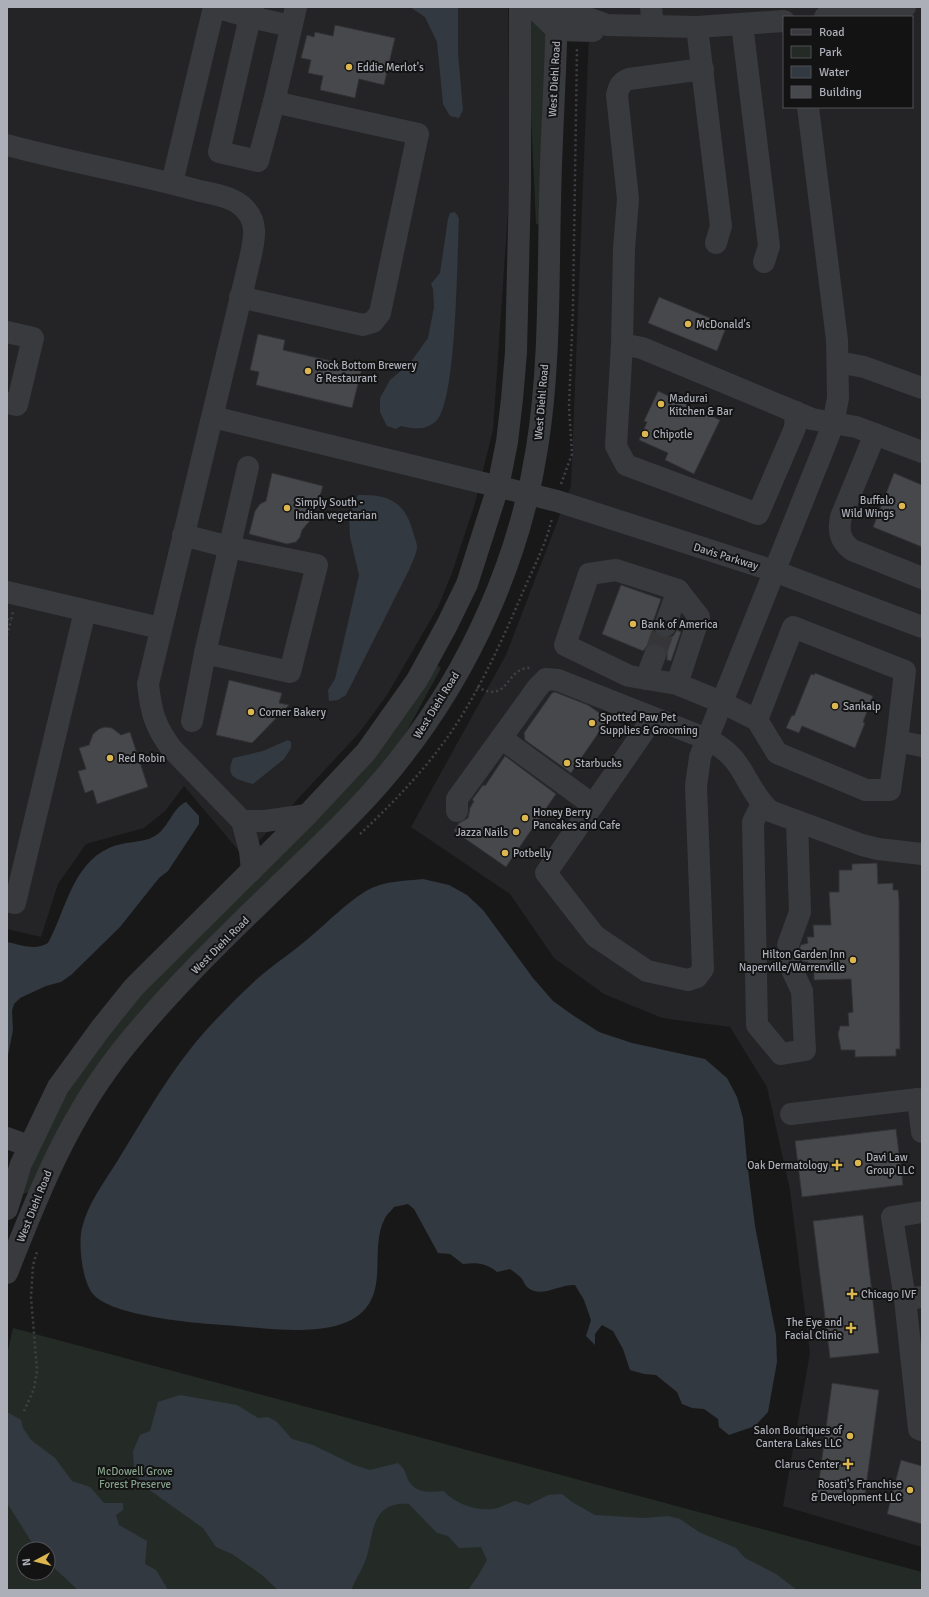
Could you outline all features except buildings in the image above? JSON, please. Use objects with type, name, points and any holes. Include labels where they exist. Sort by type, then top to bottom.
[{"type":"street","points":[[172,183],[214,7],[294,17],[274,102],[258,161],[219,152],[252,12]]},
{"type":"street","points":[[7,1209],[21,1164],[58,1087],[101,1028],[134,987],[307,815],[366,752],[417,680],[448,625],[467,584],[498,487],[508,434],[516,352],[520,185],[520,7]]},
{"type":"street","points":[[533,7],[556,30],[592,33],[652,17],[697,27],[783,21]]},
{"type":"street","name":"West Diehl Road","points":[[7,1273],[32,1207],[52,1162],[85,1103],[125,1046],[157,1008],[347,818],[403,756],[434,711],[463,662],[489,609],[513,546],[528,493],[537,448],[548,322],[551,145],[556,62],[557,7]]},
{"type":"street","points":[[568,7],[577,14],[592,33]]},
{"type":"street","points":[[833,16],[904,7]]},
{"type":"street","points":[[742,24],[769,246],[764,262]]},
{"type":"street","points":[[697,27],[721,226],[716,243]]},
{"type":"street","points":[[556,62],[592,33]]},
{"type":"street","points":[[703,69],[629,79],[622,82],[618,88],[617,95],[628,199],[624,249],[622,344],[616,446],[626,465],[758,514],[795,428],[796,412]]},
{"type":"street","points":[[240,297],[363,325],[373,322],[380,313],[418,134],[274,102]]},
{"type":"street","points":[[654,718],[546,873],[595,936],[610,948],[647,971],[688,980],[697,977],[703,969],[696,786],[700,757],[833,424],[838,398],[837,340],[808,108]]},
{"type":"street","points":[[7,144],[172,183],[230,199],[244,207],[252,218],[255,233],[213,417],[160,628],[148,684],[152,712],[156,725],[172,750],[242,821],[247,838],[252,870]]},
{"type":"street","points":[[7,332],[33,338],[17,405],[7,403]]},
{"type":"street","points":[[622,344],[642,348],[812,418],[833,424],[856,427],[922,452]]},
{"type":"street","points":[[838,362],[864,366],[922,388]]},
{"type":"street","name":"Davis Parkway","points":[[213,417],[498,487],[528,493],[774,571],[922,627]]},
{"type":"street","points":[[875,434],[841,517],[839,528],[840,536],[845,545],[852,550],[922,578]]},
{"type":"street","points":[[192,721],[205,653],[248,467]]},
{"type":"street","points":[[183,535],[229,547],[317,565],[290,672],[205,653]]},
{"type":"street","points":[[677,684],[699,617],[678,590],[616,570],[589,574],[565,645],[629,676],[677,684],[721,702],[757,720],[777,753],[866,790],[890,790],[898,741],[905,671],[793,627],[757,720]]},
{"type":"street","points":[[665,626],[678,590]]},
{"type":"street","points":[[7,592],[160,628]]},
{"type":"street","points":[[7,901],[15,903],[85,611]]},
{"type":"street","points":[[646,679],[655,655]]},
{"type":"street","points":[[457,811],[457,799],[538,687],[546,680],[558,680],[707,739],[724,749],[735,762],[762,804],[770,810],[878,849],[922,854]]},
{"type":"street","points":[[501,738],[593,805]]},
{"type":"street","points":[[898,741],[922,746]]},
{"type":"street","points":[[762,804],[753,822],[757,1025],[780,1054],[805,1050],[802,991],[788,953],[800,912],[797,821]]},
{"type":"street","points":[[242,821],[265,821],[307,815]]},
{"type":"street","points":[[791,1114],[920,1098],[922,1132]]},
{"type":"street","points":[[7,1138],[29,1146]]},
{"type":"street","points":[[922,1212],[892,1217],[913,1298],[919,1429],[922,1430]]},
{"type":"path","points":[[562,477],[572,454],[568,407],[573,309],[592,33]]},
{"type":"path","points":[[355,839],[426,765],[447,738],[502,642],[548,538]]},
{"type":"path","points":[[7,636],[11,620]]},
{"type":"path","points":[[477,687],[485,691],[498,691],[504,688],[514,672],[519,669],[536,668]]},
{"type":"path","points":[[24,1411],[34,1389],[37,1371],[31,1297],[33,1265],[39,1246]]},
{"type":"shaded area","points":[[7,7],[508,7],[510,182],[493,430],[475,503],[452,573],[438,607],[387,695],[359,733],[244,857],[184,786],[165,811],[144,828],[86,844],[58,884],[41,937],[7,929]]},
{"type":"shaded area","points":[[590,7],[922,7],[922,1547],[783,1506],[810,1353],[790,1190],[767,1087],[730,1027],[662,1018],[604,994],[554,958],[510,894],[411,827],[506,655],[571,486]]},
{"type":"green space","points":[[530,12],[548,25],[540,225],[536,224],[530,92]]},
{"type":"green space","points":[[437,665],[441,668],[396,751],[380,771],[216,937],[29,1192],[22,1194],[38,1151],[64,1098],[86,1063],[141,995]]},
{"type":"green space","name":"McDowell Grove Forest Preserve","points":[[13,1328],[922,1572],[922,1590],[7,1590],[7,1355]]},
{"type":"water","points":[[410,7],[458,7],[458,53],[463,110],[459,118],[450,116],[443,104],[437,42],[425,17]]},
{"type":"water","points":[[455,212],[459,218],[455,324],[449,384],[444,406],[437,420],[429,426],[424,428],[416,428],[401,426],[396,429],[387,426],[380,412],[380,398],[390,380],[410,363],[428,338],[434,307],[433,289],[431,284],[440,273],[448,219],[450,213]]},
{"type":"water","points":[[358,495],[387,498],[400,507],[410,522],[417,544],[417,549],[410,568],[346,695],[338,700],[329,701],[328,690],[335,679],[359,575],[350,537],[349,515]]},
{"type":"water","points":[[288,740],[291,742],[291,748],[284,759],[253,784],[237,779],[231,774],[230,770],[233,758],[263,751]]},
{"type":"water","points":[[186,802],[199,816],[199,824],[168,871],[159,878],[120,927],[71,975],[61,982],[46,986],[20,998],[14,1004],[12,1011],[13,1030],[7,1060],[7,942],[33,947],[38,947],[48,943],[71,890],[86,865],[96,856],[109,848],[121,844],[149,839],[158,834],[177,809]]},
{"type":"water","points":[[423,879],[449,885],[467,895],[483,910],[533,978],[553,1001],[574,1016],[599,1032],[632,1043],[705,1059],[727,1078],[737,1097],[743,1118],[755,1226],[776,1335],[777,1362],[768,1412],[755,1426],[729,1435],[719,1427],[718,1419],[704,1409],[692,1408],[682,1404],[677,1392],[656,1375],[644,1374],[630,1370],[623,1349],[613,1331],[602,1325],[595,1334],[595,1345],[586,1336],[591,1320],[584,1300],[575,1285],[538,1292],[527,1287],[521,1278],[510,1269],[497,1272],[485,1265],[477,1263],[463,1264],[450,1254],[438,1253],[414,1209],[408,1204],[394,1207],[385,1218],[378,1242],[374,1293],[369,1304],[360,1314],[347,1322],[331,1327],[294,1330],[275,1329],[154,1317],[117,1308],[103,1302],[93,1294],[89,1288],[82,1262],[80,1243],[82,1228],[88,1210],[97,1192],[160,1091],[196,1042],[226,1009],[257,979],[304,942],[358,896],[379,885]]},
{"type":"water","points":[[180,1395],[237,1405],[258,1418],[268,1417],[277,1422],[292,1439],[313,1445],[354,1465],[370,1470],[398,1463],[403,1469],[409,1482],[414,1487],[426,1492],[444,1491],[453,1499],[465,1505],[479,1509],[495,1509],[515,1501],[528,1505],[548,1495],[562,1494],[572,1502],[595,1515],[643,1518],[668,1516],[680,1519],[699,1532],[736,1548],[745,1558],[776,1574],[797,1590],[468,1590],[487,1560],[481,1547],[459,1548],[448,1536],[437,1533],[409,1504],[396,1505],[387,1508],[380,1514],[373,1530],[369,1550],[363,1567],[351,1590],[278,1590],[262,1575],[232,1554],[216,1547],[203,1528],[148,1489],[139,1479],[134,1467],[133,1451],[140,1435],[150,1431],[158,1402]]},
{"type":"water","points":[[7,1412],[21,1420],[23,1428],[31,1440],[55,1458],[72,1481],[90,1487],[104,1503],[123,1503],[123,1510],[116,1515],[119,1525],[147,1541],[145,1564],[156,1570],[168,1590],[78,1590],[56,1569],[56,1541],[31,1541],[7,1503]]},
{"type":"tunnel","points":[[655,655],[665,626]]},
{"type":"place","name":"Eddie Merlot's","points":[[349,67]]},
{"type":"place","name":"McDonald's","points":[[688,324]]},
{"type":"place","name":"Rock Bottom Brewery & Restaurant","points":[[308,371]]},
{"type":"place","name":"Madurai Kitchen & Bar","points":[[661,404]]},
{"type":"place","name":"Chipotle","points":[[645,434]]},
{"type":"place","name":"Buffalo Wild Wings","points":[[902,506]]},
{"type":"place","name":"Simply South - Indian vegetarian","points":[[287,508]]},
{"type":"place","name":"Bank of America","points":[[633,624]]},
{"type":"place","name":"Sankalp","points":[[835,706]]},
{"type":"place","name":"Corner Bakery","points":[[251,712]]},
{"type":"place","name":"Spotted Paw Pet Supplies & Grooming","points":[[592,723]]},
{"type":"place","name":"Red Robin","points":[[110,758]]},
{"type":"place","name":"Starbucks","points":[[567,763]]},
{"type":"place","name":"Honey Berry Pancakes and Cafe","points":[[525,818]]},
{"type":"place","name":"Jazza Nails","points":[[516,832]]},
{"type":"place","name":"Potbelly","points":[[505,853]]},
{"type":"place","name":"Hilton Garden Inn Naperville/Warrenville","points":[[853,960]]},
{"type":"place","name":"Davi Law Group LLC","points":[[858,1163]]},
{"type":"place","name":"Oak Dermatology","points":[[837,1165]]},
{"type":"place","name":"Chicago IVF","points":[[852,1294]]},
{"type":"place","name":"The Eye and Facial Clinic","points":[[851,1328]]},
{"type":"place","name":"Salon Boutiques of Cantera Lakes LLC","points":[[850,1436]]},
{"type":"place","name":"Clarus Center","points":[[848,1464]]},
{"type":"place","name":"Rosati's Franchise & Development LLC","points":[[910,1490]]}]
